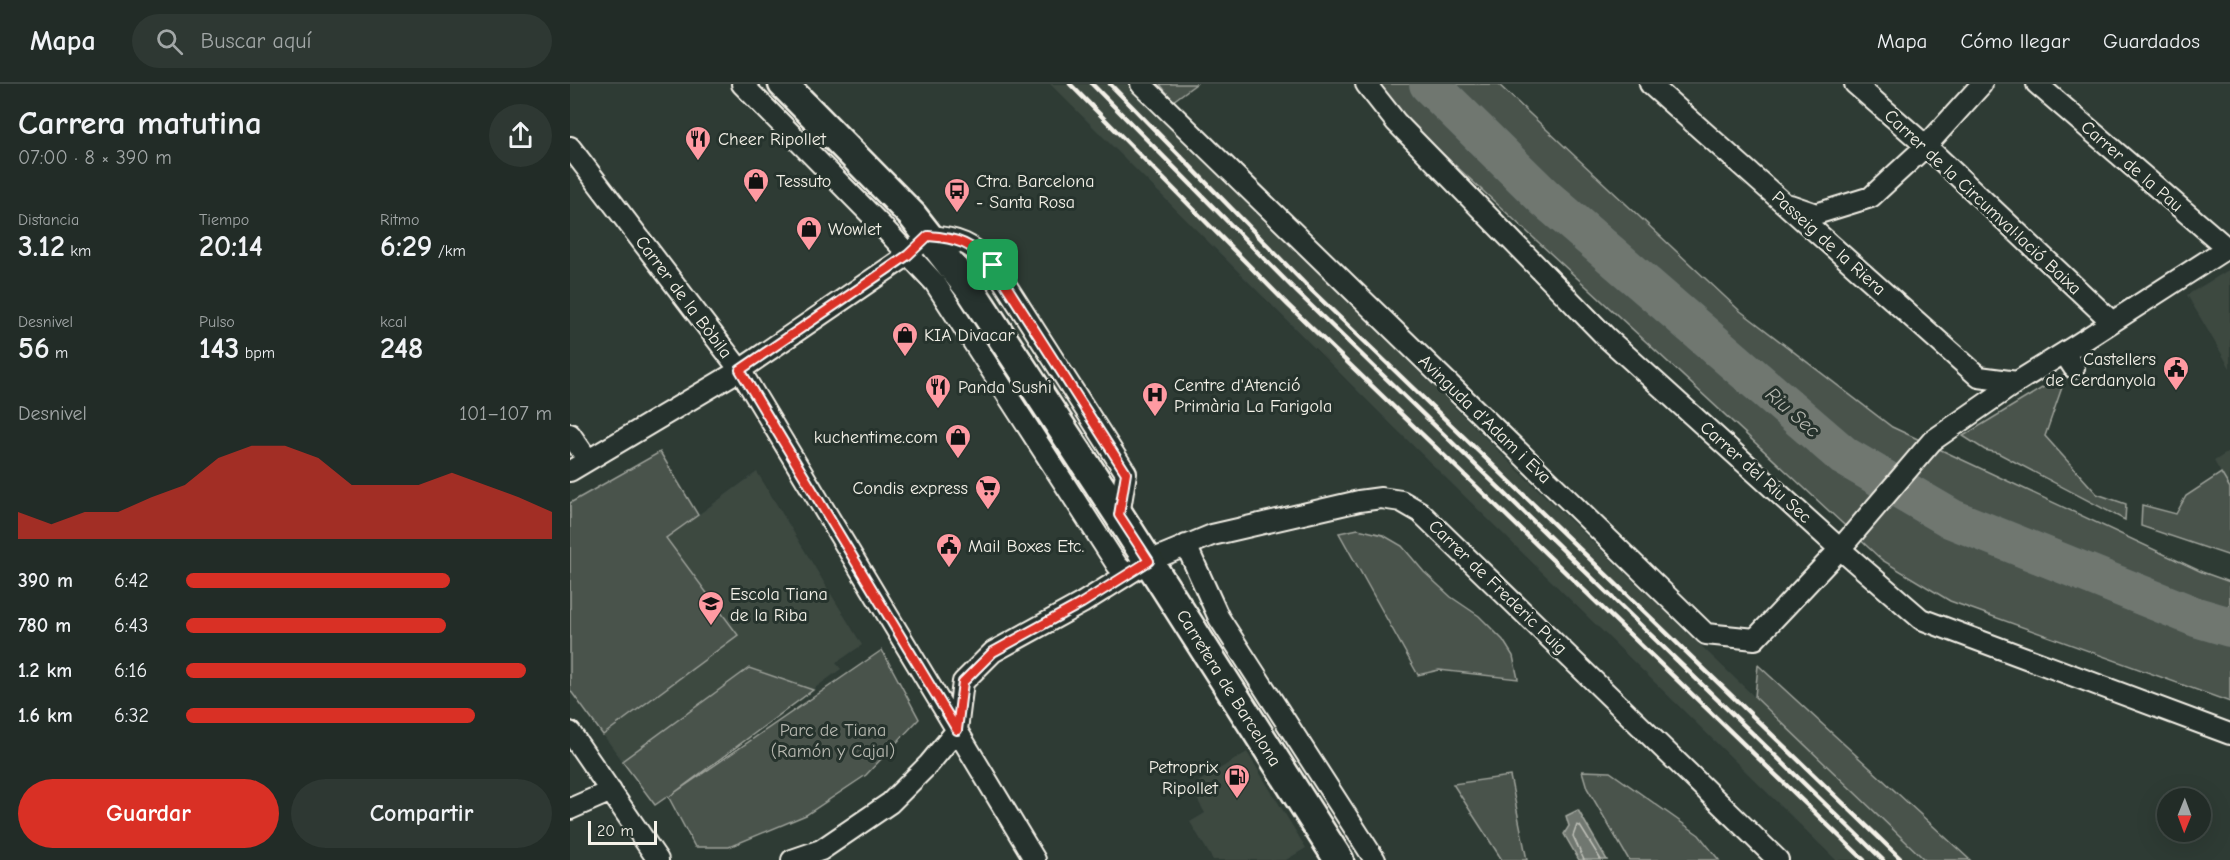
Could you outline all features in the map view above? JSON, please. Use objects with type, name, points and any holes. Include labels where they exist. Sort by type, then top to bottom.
[{"type":"main road","name":"Carretera de Barcelona","points":[[783,84],[912,215],[972,292],[1119,515],[1138,568],[1339,860]]},
{"type":"street","name":"Carretera de Barcelona","points":[[742,84],[882,226],[934,283],[1118,565],[1138,568]]},
{"type":"street","name":"Avinguda d'Adam i Eva","points":[[1141,84],[1706,634],[1755,639],[1843,546]]},
{"type":"street","name":"Carrer del Riu Sec","points":[[1366,84],[1396,122],[1606,337],[1843,546],[1921,619],[2230,734]]},
{"type":"street","name":"Passeig de la Riera","points":[[1650,84],[1979,377],[2017,382]]},
{"type":"street","name":"Carrer de la Circumval·lació Baixa","points":[[1855,84],[1926,146],[2111,321]]},
{"type":"street","points":[[1783,203],[1816,214],[1871,197],[1926,146],[1982,84]]},
{"type":"street","name":"Carrer de la Pau","points":[[2037,84],[2228,247]]},
{"type":"street","name":"Carrer de la Bòbila","points":[[570,147],[740,370],[1035,860]]},
{"type":"street","points":[[570,471],[740,370],[908,255],[928,236]]},
{"type":"street","points":[[1843,546],[1932,441],[2017,382],[2069,361],[2111,321],[2228,247]]},
{"type":"street","points":[[570,434],[588,460]]},
{"type":"street","name":"Carrer de Frederic Puig","points":[[957,730],[963,682],[993,652],[1082,603],[1138,568],[1186,545],[1226,532],[1359,501],[1381,498],[1401,501],[1420,512],[1778,860]]},
{"type":"street","name":"Carretera de Barcelona","points":[[1186,545],[1219,618],[1376,860]]},
{"type":"street","points":[[792,860],[821,850],[890,802],[929,764],[957,730]]},
{"type":"street","points":[[570,732],[658,860]]},
{"type":"street","points":[[570,809],[611,791]]},
{"type":"shaded area","points":[[1050,84],[1130,84],[1527,479],[1925,860],[1836,860],[1396,429]]},
{"type":"shaded area","points":[[2230,269],[2230,368],[2187,295]]},
{"type":"shaded area","points":[[2230,451],[2230,489],[2214,461]]},
{"type":"shaded area","name":"Escola Tiana de la Riba","points":[[757,472],[862,645],[836,663],[841,669],[655,805],[570,690],[570,608]]},
{"type":"shaded area","name":"Petroprix Ripollet","points":[[1247,752],[1306,848],[1286,860],[1213,860],[1190,822],[1205,813],[1190,787]]},
{"type":"green space","points":[[1160,84],[1196,84],[1173,101]]},
{"type":"green space","points":[[1380,84],[1498,84],[1739,310],[1892,427],[2202,572],[2230,582],[2230,702],[1950,601],[1882,560],[1403,117]]},
{"type":"green space","points":[[2067,373],[2045,436],[2097,494],[2126,504],[2125,520],[1998,453],[1985,450],[1963,436]]},
{"type":"green space","points":[[660,452],[698,515],[666,538],[738,635],[603,735],[570,690],[570,503]]},
{"type":"green space","points":[[2221,473],[2230,488],[2230,556],[2141,526],[2142,505],[2176,514],[2186,496]]},
{"type":"green space","points":[[1358,529],[1383,535],[1402,546],[1424,572],[1451,597],[1479,616],[1503,640],[1513,656],[1518,679],[1439,670],[1418,675],[1339,533]]},
{"type":"green space","name":"Parc de Tiana (Ramón y Cajal)","points":[[882,650],[919,719],[866,775],[806,815],[729,847],[695,847],[668,796],[655,805],[622,761],[749,668],[813,690],[670,796]]},
{"type":"green space","points":[[1758,665],[1970,860],[1925,860],[1755,697]]},
{"type":"green space","points":[[1582,771],[1610,772],[1699,835],[1719,860],[1629,860],[1587,788]]},
{"type":"green space","points":[[1510,776],[1527,860],[1502,860],[1453,784]]},
{"type":"water","points":[[1578,810],[1607,860],[1579,860],[1564,834],[1569,826],[1566,816]]},
{"type":"waterway","name":"Riu Sec","points":[[1429,84],[1545,198],[1844,456],[1952,519],[2196,617],[2230,627]]},
{"type":"railway","points":[[1070,84],[1288,305],[1864,860]]},
{"type":"railway","points":[[1092,84],[1298,293],[1883,860]]},
{"type":"railway","points":[[1110,84],[1305,284],[1902,860]]},
{"type":"place","name":"Cheer Ripollet","points":[[698,162]]},
{"type":"place","name":"Tessuto","points":[[756,204]]},
{"type":"place","name":"Ctra. Barcelona - Santa Rosa","points":[[957,214]]},
{"type":"place","name":"Wowlet","points":[[809,252]]},
{"type":"place","name":"KIA Divacar","points":[[905,358]]},
{"type":"place","name":"Castellers de Cerdanyola","points":[[2176,392]]},
{"type":"place","name":"Panda Sushi","points":[[938,410]]},
{"type":"place","name":"Centre d'Atenció Primària La Farigola","points":[[1155,418]]},
{"type":"place","name":"kuchentime.com","points":[[958,460]]},
{"type":"place","name":"Condis express","points":[[988,511]]},
{"type":"place","name":"Mail Boxes Etc.","points":[[949,569]]},
{"type":"place","name":"Escola Tiana de la Riba","points":[[711,627]]},
{"type":"place","name":"Petroprix Ripollet","points":[[1237,800]]},
{"type":"route","points":[[928,236],[952,238],[968,245],[993,265],[1126,473],[1119,515],[1149,561],[1082,603],[993,652],[963,682],[957,730],[740,370],[908,255],[928,236]]}]
